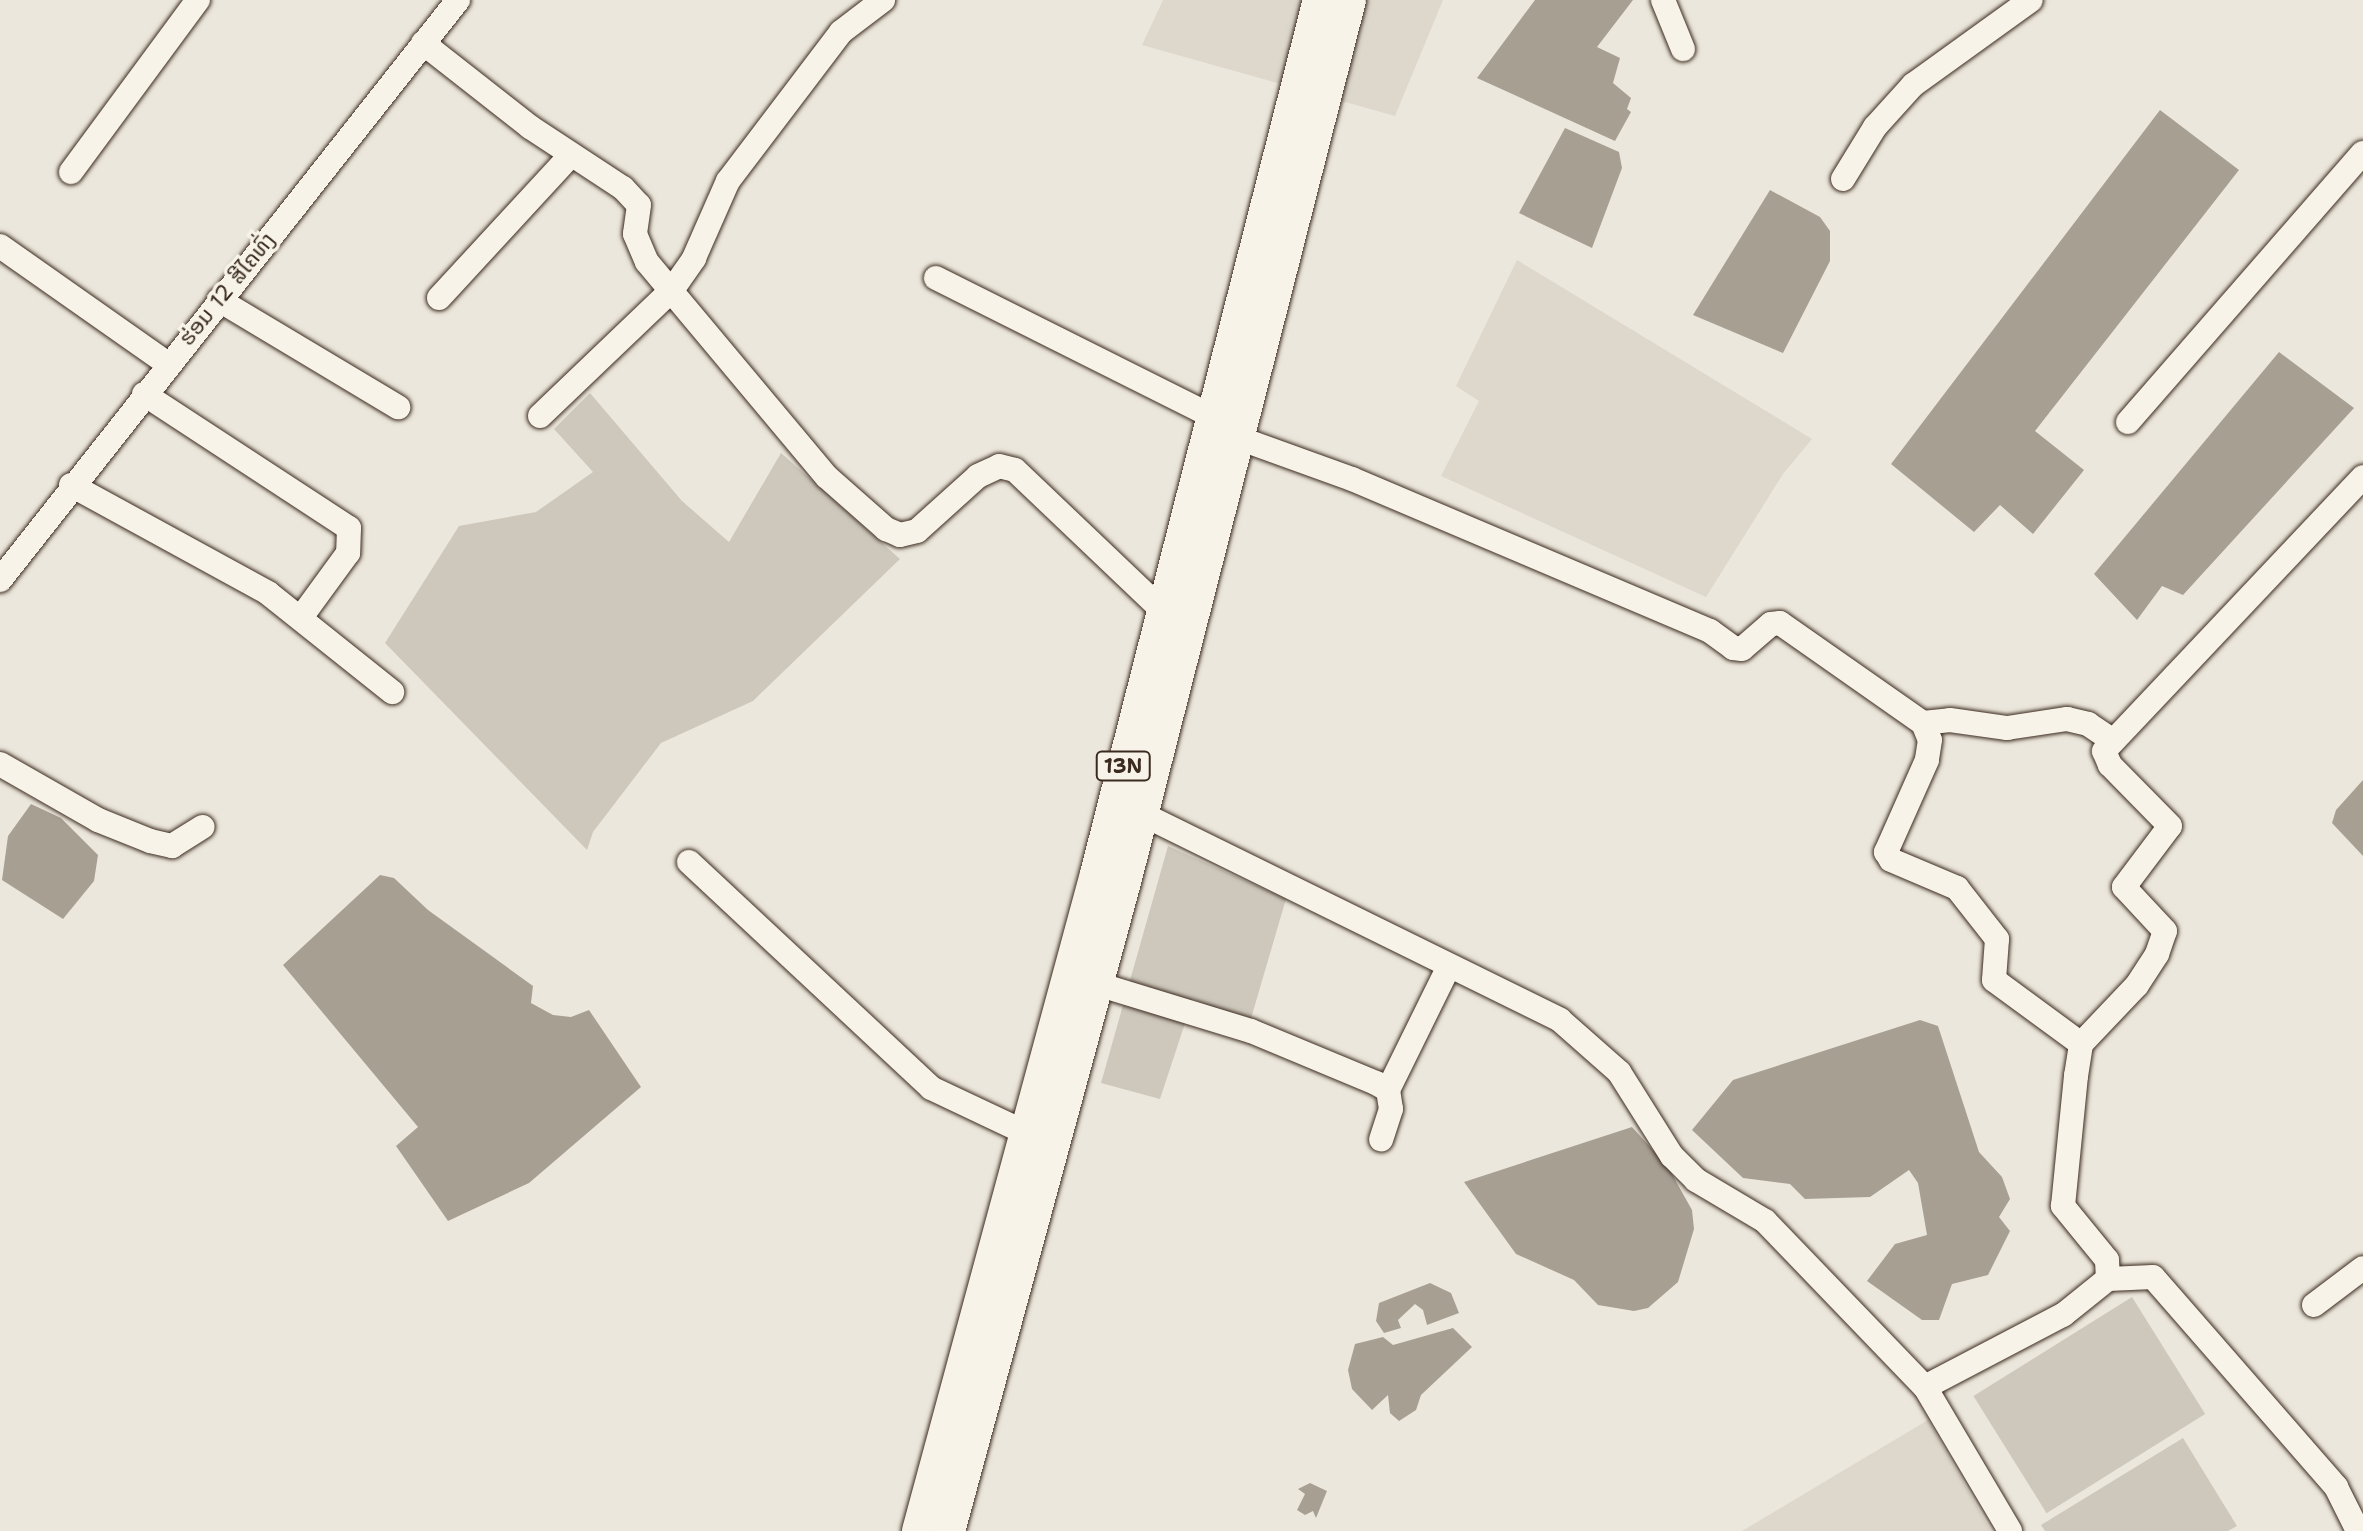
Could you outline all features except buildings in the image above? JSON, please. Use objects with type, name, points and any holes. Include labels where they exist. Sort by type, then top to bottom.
[{"type":"highway","name":"13N","points":[[948,1531],[1140,813],[1221,428],[1320,0]]},
{"type":"highway","name":"13N","points":[[919,1531],[1165,613],[1349,0]]},
{"type":"street","points":[[71,172],[198,0]]},
{"type":"street","name":"ຮ່ອມ 12 ສີໄຄທົ່ງ","points":[[4,568],[458,0]]},
{"type":"street","points":[[540,416],[672,290],[694,258],[728,181],[841,32],[883,0]]},
{"type":"street","points":[[1663,0],[1683,49]]},
{"type":"street","points":[[1843,179],[1875,127],[1913,85],[2031,0]]},
{"type":"street","points":[[423,43],[571,155],[623,188],[639,205],[637,246],[827,477],[886,529],[900,535],[917,531],[978,476],[999,466],[1015,470],[1165,613]]},
{"type":"street","points":[[2128,422],[2363,153]]},
{"type":"street","points":[[439,298],[571,155]]},
{"type":"street","points":[[0,246],[168,364]]},
{"type":"street","points":[[936,278],[1221,428],[1710,631],[1733,648],[1742,649],[1771,624],[1780,623],[1923,723],[1930,740],[1927,760],[1886,852],[1891,860],[1957,888],[1997,939],[1994,980],[2081,1044]]},
{"type":"street","points":[[219,300],[398,407]]},
{"type":"street","points":[[144,394],[349,528],[348,553],[302,616]]},
{"type":"street","points":[[2108,1279],[2107,1260],[2063,1206],[2081,1044],[2137,985],[2165,931],[2124,887],[2170,826],[2110,765],[2104,751],[2363,477]]},
{"type":"street","points":[[71,485],[302,616],[392,692]]},
{"type":"street","points":[[1923,723],[1950,720],[2007,728],[2067,719],[2088,724],[2113,741]]},
{"type":"street","points":[[0,764],[98,820],[150,841],[172,846],[202,827]]},
{"type":"street","points":[[1140,813],[1560,1020],[1619,1072],[1672,1156],[1696,1180],[1765,1221],[1925,1387],[2010,1531]]},
{"type":"street","points":[[689,862],[931,1088],[1026,1133]]},
{"type":"street","points":[[1381,1139],[1391,1109],[1388,1090],[1449,966]]},
{"type":"street","points":[[1094,983],[1251,1031],[1388,1090]]},
{"type":"street","points":[[2314,1305],[2363,1268]]},
{"type":"street","points":[[1925,1387],[2063,1315],[2108,1279],[2153,1277],[2336,1487],[2358,1531]]},
{"type":"shaded area","points":[[1163,0],[1443,0],[1395,116],[1142,45]]},
{"type":"shaded area","points":[[1535,0],[1633,0],[1597,47],[1620,58],[1613,83],[1631,98],[1627,109],[1631,112],[1615,141],[1477,78]]},
{"type":"shaded area","points":[[2160,110],[2239,170],[2035,431],[2084,470],[2033,534],[2000,505],[1974,532],[1891,464]]},
{"type":"shaded area","points":[[1565,128],[1619,152],[1622,168],[1592,248],[1519,213]]},
{"type":"shaded area","points":[[1770,190],[1820,217],[1830,231],[1830,261],[1783,353],[1693,315]]},
{"type":"shaded area","points":[[1517,260],[1812,439],[1783,474],[1706,597],[1441,476],[1479,401],[1456,386]]},
{"type":"shaded area","points":[[2279,352],[2354,408],[2183,595],[2162,586],[2137,620],[2094,574]]},
{"type":"shaded area","points":[[590,393],[682,501],[729,542],[781,453],[900,559],[753,701],[661,743],[593,832],[587,850],[385,643],[459,526],[536,512],[593,472],[554,429]]},
{"type":"shaded area","points":[[2363,780],[2363,856],[2332,823],[2336,810]]},
{"type":"shaded area","points":[[31,804],[61,818],[98,855],[94,881],[63,919],[2,880],[8,836]]},
{"type":"shaded area","points":[[1168,846],[1286,899],[1250,1022],[1193,999],[1160,1099],[1101,1083]]},
{"type":"shaded area","points":[[380,875],[394,878],[428,910],[533,986],[531,1003],[553,1015],[571,1017],[589,1010],[641,1087],[529,1183],[448,1221],[396,1146],[418,1127],[283,965]]},
{"type":"shaded area","points":[[1920,1020],[1938,1026],[1979,1152],[2002,1177],[2010,1199],[1999,1217],[2010,1231],[1988,1275],[1952,1284],[1939,1320],[1922,1320],[1867,1281],[1895,1244],[1927,1235],[1918,1183],[1909,1170],[1870,1197],[1805,1199],[1790,1184],[1743,1178],[1692,1130],[1733,1080]]},
{"type":"shaded area","points":[[1632,1127],[1668,1167],[1692,1210],[1694,1229],[1678,1282],[1648,1308],[1634,1311],[1598,1305],[1574,1280],[1516,1254],[1464,1182]]},
{"type":"shaded area","points":[[1430,1283],[1451,1293],[1459,1313],[1427,1325],[1423,1310],[1415,1304],[1398,1320],[1401,1328],[1384,1333],[1376,1321],[1379,1303]]},
{"type":"shaded area","points":[[2132,1297],[2205,1414],[2047,1513],[1973,1396]]},
{"type":"shaded area","points":[[1453,1328],[1472,1347],[1421,1395],[1416,1410],[1399,1421],[1390,1413],[1388,1395],[1372,1410],[1352,1389],[1348,1370],[1355,1344],[1383,1337],[1393,1345]]},
{"type":"shaded area","points":[[1928,1420],[1991,1531],[1742,1531]]},
{"type":"shaded area","points":[[2183,1438],[2237,1526],[2228,1531],[2045,1531],[2041,1525]]},
{"type":"shaded area","points":[[1310,1483],[1327,1491],[1316,1518],[1313,1511],[1305,1515],[1297,1510],[1305,1494],[1298,1489]]}]
